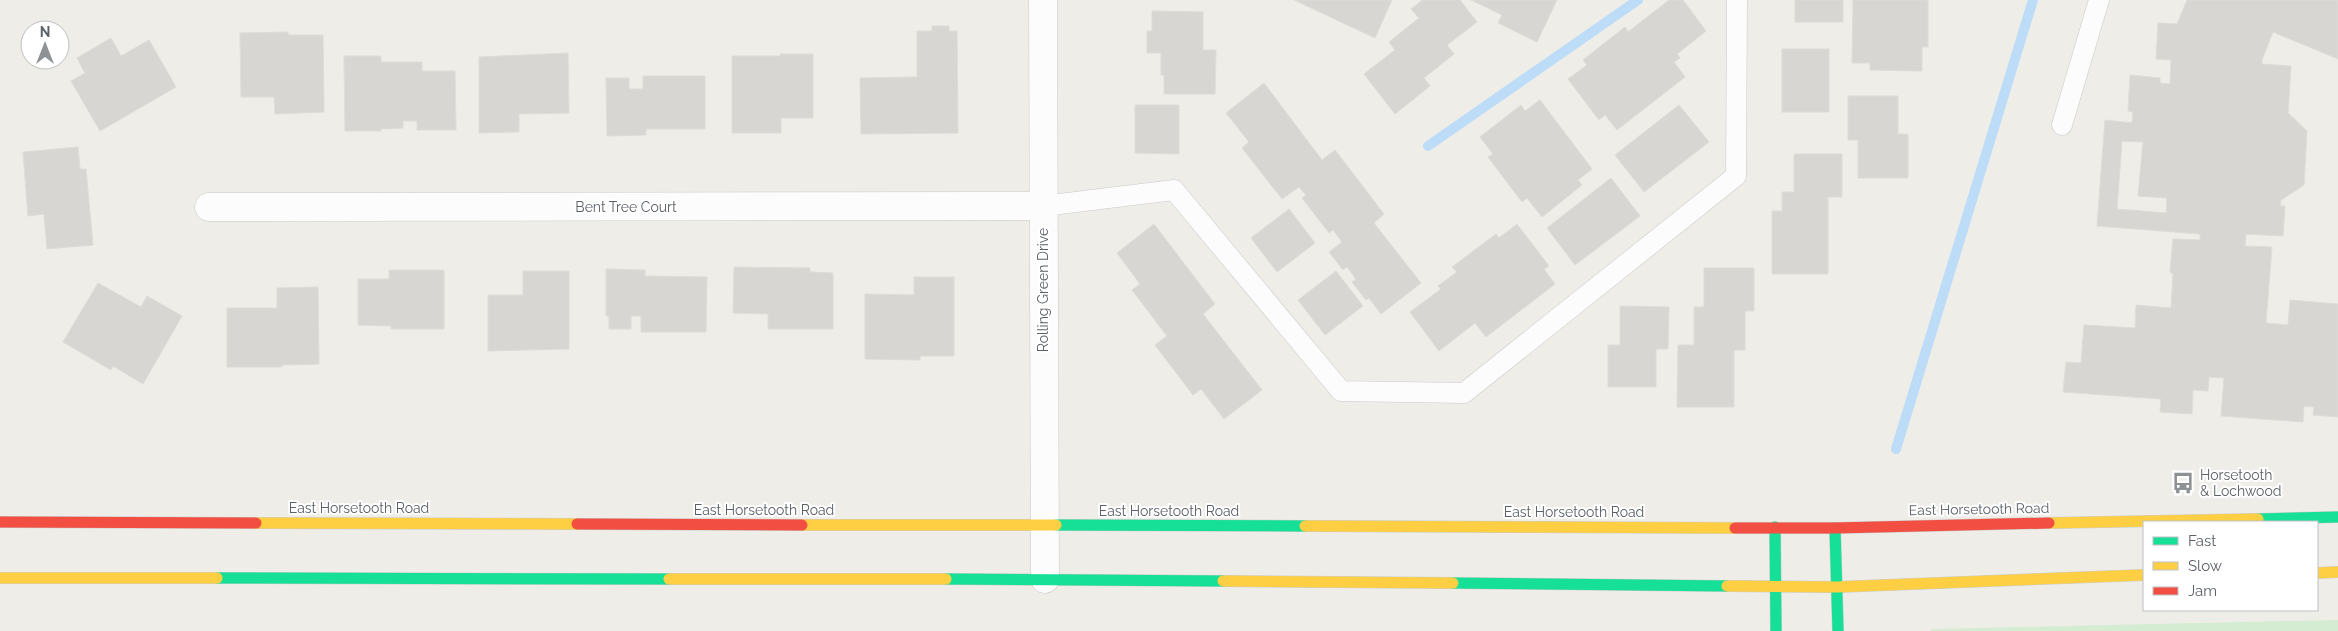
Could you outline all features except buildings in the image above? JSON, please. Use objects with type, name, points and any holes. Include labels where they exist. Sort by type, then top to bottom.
[{"type":"main road","name":"East Horsetooth Road","points":[[2155,521],[2338,517]]},
{"type":"main road","name":"East Horsetooth Road","points":[[0,522],[1836,528],[2143,521]]},
{"type":"main road","points":[[1775,527],[1776,631]]},
{"type":"main road","points":[[1836,528],[1838,631]]},
{"type":"main road","points":[[2318,573],[2338,572]]},
{"type":"main road","points":[[0,578],[1045,579],[1836,587],[2143,575]]},
{"type":"street","name":"Rolling Green Drive","points":[[1043,0],[1045,579]]},
{"type":"street","name":"Bent Tree Court","points":[[209,208],[1043,206]]},
{"type":"lane","points":[[1043,206],[1174,190],[1341,391],[1464,393],[1736,176],[1737,0]]},
{"type":"lane","points":[[2062,124],[2099,0]]},
{"type":"green space","points":[[2338,620],[2338,631],[1931,631],[1932,629]]},
{"type":"waterway","points":[[1428,146],[1638,0]]},
{"type":"waterway","points":[[1896,449],[2033,0]]},
{"type":"traffic: fast","points":[[2258,519],[2338,517]]},
{"type":"traffic: fast","points":[[1056,525],[1305,526]]},
{"type":"traffic: fast","points":[[1775,527],[1776,631]]},
{"type":"traffic: fast","points":[[1835,528],[1838,631]]},
{"type":"traffic: fast","points":[[217,578],[669,579]]},
{"type":"traffic: fast","points":[[946,579],[1223,581]]},
{"type":"traffic: fast","points":[[1453,583],[1727,586]]},
{"type":"traffic: slow","points":[[2154,521],[2258,519]]},
{"type":"traffic: slow","points":[[2049,523],[2143,521]]},
{"type":"traffic: slow","points":[[256,523],[577,524]]},
{"type":"traffic: slow","points":[[802,525],[1056,525]]},
{"type":"traffic: slow","points":[[1305,526],[1735,528]]},
{"type":"traffic: slow","points":[[2318,573],[2338,572]]},
{"type":"traffic: slow","points":[[1727,586],[1836,587],[2143,575]]},
{"type":"traffic: slow","points":[[0,578],[217,578]]},
{"type":"traffic: slow","points":[[669,579],[946,579]]},
{"type":"traffic: slow","points":[[1223,581],[1453,583]]},
{"type":"traffic: jam","points":[[0,522],[256,523]]},
{"type":"traffic: jam","points":[[1735,528],[1835,528],[2049,523]]},
{"type":"traffic: jam","points":[[577,524],[802,525]]},
{"type":"place","name":"Horsetooth & Lochwood","points":[[2183,483]]}]
